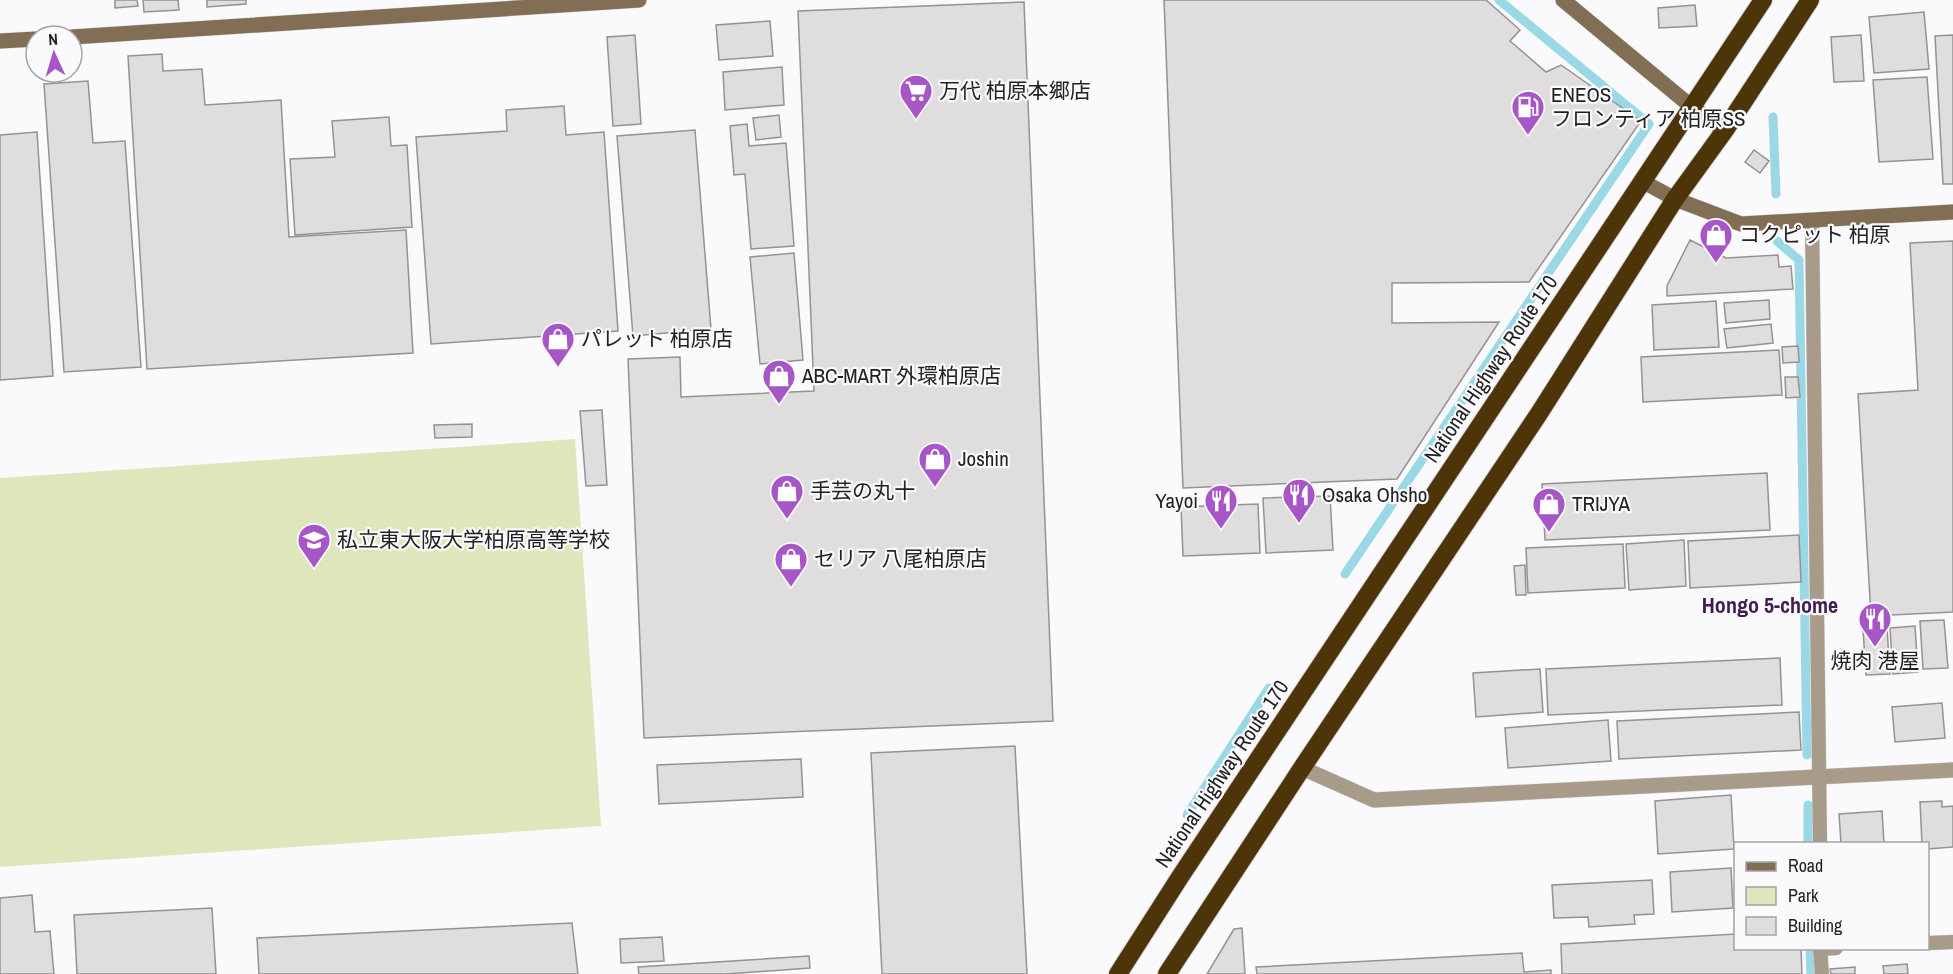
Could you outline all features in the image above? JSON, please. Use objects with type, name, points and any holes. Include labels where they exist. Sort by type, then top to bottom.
[{"type":"highway","name":"National Highway Route 170","points":[[1118,974],[1180,877],[1763,0]]},
{"type":"highway","points":[[1167,974],[1540,412],[1675,199],[1725,130],[1810,0]]},
{"type":"street","points":[[84,36],[639,0]]},
{"type":"street","points":[[1563,0],[1693,108],[1725,130]]},
{"type":"street","points":[[0,41],[24,40]]},
{"type":"street","points":[[1642,181],[1675,199],[1741,224],[1953,212]]},
{"type":"street","points":[[1302,768],[1374,800],[1953,770]]},
{"type":"lane","points":[[1812,220],[1820,842]]},
{"type":"lane","points":[[1929,943],[1953,942]]},
{"type":"lane","points":[[1820,950],[1822,974]]},
{"type":"green space","points":[[575,439],[601,826],[0,867],[0,478]]},
{"type":"building","points":[[115,0],[137,0],[138,6],[115,8]]},
{"type":"building","points":[[143,0],[178,0],[179,10],[144,12]]},
{"type":"building","points":[[207,0],[246,0],[246,4],[207,7]]},
{"type":"building","points":[[1164,0],[1486,0],[1520,30],[1510,41],[1546,72],[1561,65],[1641,121],[1529,282],[1392,283],[1392,323],[1499,322],[1397,479],[1183,488]]},
{"type":"building","points":[[1024,2],[1053,721],[644,738],[628,359],[680,357],[681,397],[814,391],[798,11]]},
{"type":"building","points":[[1695,5],[1697,26],[1659,28],[1658,8]]},
{"type":"building","points":[[1924,12],[1929,69],[1874,73],[1869,17]]},
{"type":"building","points":[[770,21],[773,56],[719,60],[716,25]]},
{"type":"building","points":[[635,35],[641,124],[613,126],[607,37]]},
{"type":"building","points":[[1861,35],[1864,81],[1834,82],[1831,37]]},
{"type":"building","points":[[1953,35],[1953,184],[1943,184],[1935,36]]},
{"type":"building","points":[[162,54],[163,71],[202,69],[205,105],[281,100],[289,237],[406,230],[413,353],[147,369],[128,56]]},
{"type":"building","points":[[782,67],[784,105],[725,110],[723,72]]},
{"type":"building","points":[[1927,77],[1933,159],[1879,162],[1873,80]]},
{"type":"building","points":[[84,81],[88,81],[93,143],[125,141],[141,367],[64,372],[44,84],[84,84]]},
{"type":"building","points":[[564,106],[566,135],[604,132],[618,331],[431,344],[416,137],[507,131],[506,110]]},
{"type":"building","points":[[779,115],[781,137],[756,140],[753,118]]},
{"type":"building","points":[[389,117],[391,146],[407,145],[412,227],[295,235],[290,159],[335,157],[332,121]]},
{"type":"building","points":[[747,124],[749,146],[786,143],[794,246],[751,249],[745,174],[734,175],[730,126]]},
{"type":"building","points":[[695,130],[711,329],[633,336],[617,136]]},
{"type":"building","points":[[37,132],[53,376],[0,380],[0,135]]},
{"type":"building","points":[[1754,150],[1769,161],[1760,173],[1745,162]]},
{"type":"building","points":[[1690,240],[1726,258],[1778,255],[1779,267],[1791,266],[1793,289],[1667,296],[1667,286]]},
{"type":"building","points":[[1953,241],[1953,612],[1871,616],[1858,394],[1918,390],[1910,243]]},
{"type":"building","points":[[794,253],[803,360],[760,364],[750,257]]},
{"type":"building","points":[[1769,300],[1770,319],[1726,323],[1724,303]]},
{"type":"building","points":[[1716,301],[1719,347],[1654,350],[1652,305]]},
{"type":"building","points":[[1771,324],[1773,343],[1727,348],[1724,329]]},
{"type":"building","points":[[1798,346],[1799,362],[1783,363],[1782,347]]},
{"type":"building","points":[[1779,350],[1782,395],[1643,402],[1641,357]]},
{"type":"building","points":[[1785,377],[1798,377],[1800,397],[1786,398]]},
{"type":"building","points":[[602,410],[607,485],[586,486],[580,411]]},
{"type":"building","points":[[472,424],[472,437],[435,438],[434,425]]},
{"type":"building","points":[[1767,473],[1770,530],[1545,540],[1542,484]]},
{"type":"building","points":[[1330,496],[1333,550],[1266,553],[1263,498]]},
{"type":"building","points":[[1258,504],[1260,553],[1183,556],[1181,507]]},
{"type":"building","points":[[1799,535],[1801,582],[1690,588],[1688,541]]},
{"type":"building","points":[[1684,540],[1686,586],[1629,590],[1626,544]]},
{"type":"building","points":[[1623,544],[1625,588],[1528,593],[1526,548]]},
{"type":"building","points":[[1525,565],[1526,595],[1516,595],[1514,566]]},
{"type":"building","points":[[1944,620],[1948,668],[1923,669],[1920,621]]},
{"type":"building","points":[[1915,626],[1918,672],[1893,674],[1890,628]]},
{"type":"building","points":[[1887,628],[1890,674],[1866,675],[1863,630]]},
{"type":"building","points":[[1780,658],[1782,705],[1548,715],[1546,669]]},
{"type":"building","points":[[1540,669],[1543,712],[1476,717],[1473,673]]},
{"type":"building","points":[[1942,703],[1945,738],[1895,742],[1892,707]]},
{"type":"building","points":[[1799,712],[1801,750],[1619,759],[1617,721]]},
{"type":"building","points":[[1608,720],[1611,761],[1508,768],[1505,728]]},
{"type":"building","points":[[1015,746],[1027,974],[882,974],[871,753]]},
{"type":"building","points":[[801,759],[803,797],[659,804],[657,765]]},
{"type":"building","points":[[1731,795],[1734,849],[1658,854],[1655,801]]},
{"type":"building","points":[[1942,801],[1942,807],[1953,806],[1953,847],[1929,849],[1929,842],[1922,842],[1920,802]]},
{"type":"building","points":[[1882,811],[1884,842],[1841,842],[1839,814]]},
{"type":"building","points":[[1731,868],[1733,908],[1672,912],[1670,872]]},
{"type":"building","points":[[1652,880],[1654,914],[1634,915],[1635,924],[1589,927],[1588,917],[1554,918],[1552,885]]},
{"type":"building","points":[[32,895],[35,932],[50,931],[54,974],[0,974],[0,898]]},
{"type":"building","points":[[212,908],[216,974],[77,974],[74,915]]},
{"type":"building","points":[[572,923],[578,974],[259,974],[257,938]]},
{"type":"building","points":[[1242,928],[1245,974],[1207,974],[1234,929]]},
{"type":"building","points":[[1734,934],[1734,950],[1801,950],[1802,974],[1562,974],[1561,944]]},
{"type":"building","points":[[662,937],[664,961],[621,963],[620,939]]},
{"type":"building","points":[[1522,953],[1524,972],[1551,970],[1551,974],[1257,974],[1256,967]]},
{"type":"building","points":[[809,956],[810,968],[726,974],[639,974],[638,967]]},
{"type":"building","points":[[1907,964],[1908,974],[1884,974],[1883,966]]},
{"type":"building","points":[[1855,967],[1855,974],[1831,974],[1830,969]]},
{"type":"waterway","points":[[1345,574],[1649,124],[1499,0]]},
{"type":"waterway","points":[[1773,117],[1776,194]]},
{"type":"waterway","points":[[1777,241],[1799,260],[1807,755]]},
{"type":"waterway","points":[[1187,815],[1269,688]]},
{"type":"waterway","points":[[1808,805],[1808,842]]},
{"type":"waterway","points":[[1810,950],[1811,974]]},
{"type":"place","name":"万代 柏原本郷店","points":[[916,120]]},
{"type":"place","name":"ENEOS フロンティア 柏原SS","points":[[1528,136]]},
{"type":"place","name":"コクピット 柏原","points":[[1716,264]]},
{"type":"place","name":"パレット 柏原店","points":[[558,368]]},
{"type":"place","name":"ABC-MART 外環柏原店","points":[[779,405]]},
{"type":"place","name":"Joshin","points":[[935,488]]},
{"type":"place","name":"手芸の丸十","points":[[787,520]]},
{"type":"place","name":"Osaka Ohsho","points":[[1299,524]]},
{"type":"place","name":"Yayoi","points":[[1221,530]]},
{"type":"place","name":"TRIJYA","points":[[1549,533]]},
{"type":"place","name":"私立東大阪大学柏原高等学校","points":[[314,569]]},
{"type":"place","name":"セリア 八尾柏原店","points":[[791,588]]},
{"type":"place","name":"焼肉 港屋","points":[[1875,648]]},
{"type":"district","name":"Hongo 5-chome","points":[[1770,605]]}]
